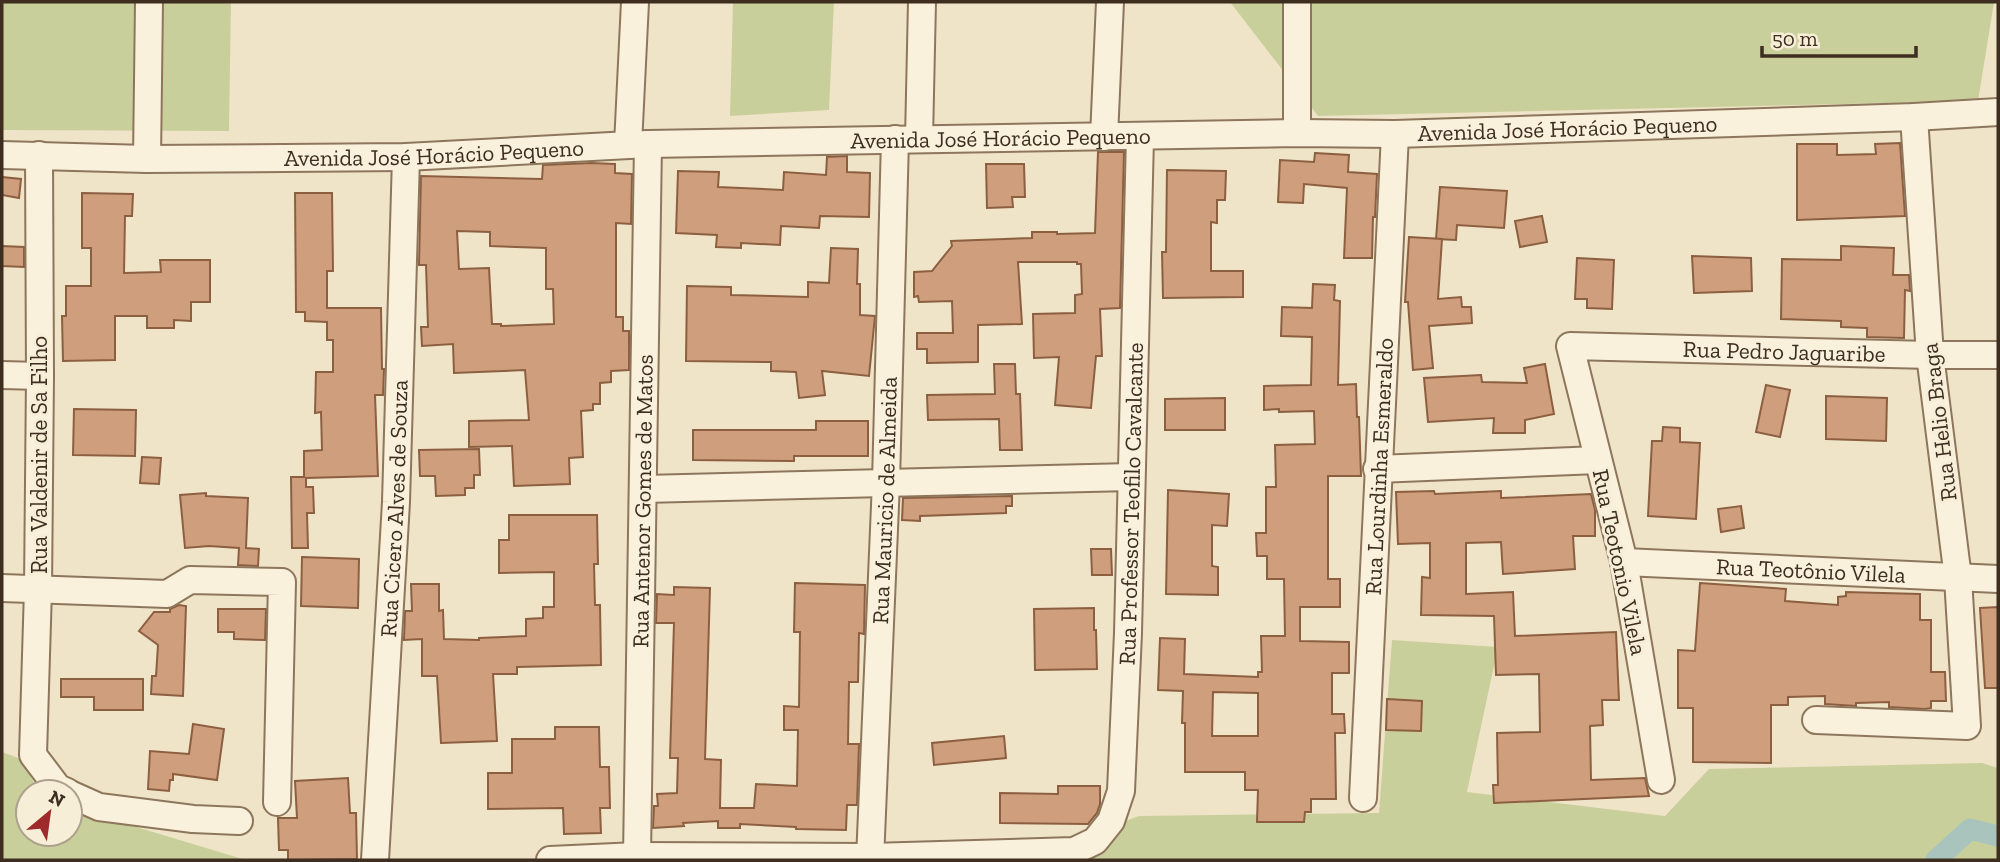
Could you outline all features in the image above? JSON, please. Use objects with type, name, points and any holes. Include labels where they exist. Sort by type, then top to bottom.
[{"type":"street","points":[[147,159],[149,2]]},
{"type":"street","name":"Rua Antenor Gomes de Matos","points":[[635,2],[644,489],[637,856]]},
{"type":"street","name":"Rua Mauricio de Almeida","points":[[870,859],[886,482],[907,139],[922,2]]},
{"type":"street","points":[[1104,137],[1110,2]]},
{"type":"street","points":[[1297,2],[1297,133]]},
{"type":"street","name":"Avenida José Horácio Pequeno","points":[[2,155],[147,159],[405,157],[638,145],[1297,133],[1395,134],[1998,112]]},
{"type":"street","name":"Rua Helio Braga","points":[[1816,720],[1967,726],[1958,578],[1930,355],[1914,117]]},
{"type":"street","name":"Rua Lourdinha Esmeraldo","points":[[1363,798],[1395,134]]},
{"type":"street","name":"Rua Professor Teofilo Cavalcante","points":[[870,859],[1074,851],[1095,841],[1111,821],[1121,791],[1128,633],[1140,137]]},
{"type":"street","name":"Rua Valdenir de Sa Filho","points":[[39,155],[38,589],[33,755],[50,778]]},
{"type":"street","name":"Rua Cicero Alves de Souza","points":[[375,860],[396,502],[405,157]]},
{"type":"street","name":"Rua Pedro Jaguaribe","points":[[1570,346],[1998,355]]},
{"type":"street","name":"Rua Teotonio Vilela","points":[[1570,346],[1624,562],[1661,780]]},
{"type":"street","points":[[2,375],[40,376]]},
{"type":"street","points":[[1377,470],[1598,460]]},
{"type":"street","points":[[644,489],[1131,477]]},
{"type":"street","name":"Rua Teotônio Vilela","points":[[1624,562],[1998,579]]},
{"type":"street","points":[[2,588],[167,594],[190,580],[282,582],[276,802]]},
{"type":"street","points":[[84,800],[99,807],[193,819],[239,821]]},
{"type":"street","points":[[550,860],[637,856],[870,859]]},
{"type":"green space","points":[[2,2],[231,2],[229,131],[2,130]]},
{"type":"green space","points":[[733,2],[834,2],[829,110],[730,116]]},
{"type":"green space","points":[[1230,2],[1994,2],[1978,101],[1318,116]]},
{"type":"green space","points":[[1392,640],[1498,647],[1467,792],[1665,816],[1709,769],[1982,763],[1998,768],[1998,860],[1020,860],[1139,816],[1379,813]]},
{"type":"green space","points":[[2,752],[21,759],[31,778],[14,778],[14,848],[84,848],[84,811],[246,860],[2,860]]},
{"type":"building","points":[[1900,143],[1905,216],[1797,220],[1797,144],[1837,144],[1837,155],[1876,154],[1875,144]]},
{"type":"building","points":[[1098,152],[1124,152],[1120,308],[1100,309],[1102,356],[1096,356],[1091,408],[1055,405],[1059,357],[1034,358],[1033,314],[1075,313],[1075,295],[1082,294],[1081,264],[1077,262],[1018,262],[1022,324],[978,325],[978,362],[927,363],[927,349],[917,349],[917,333],[953,333],[952,301],[919,302],[918,296],[914,297],[914,272],[932,271],[952,246],[951,241],[1032,238],[1032,232],[1095,233]]},
{"type":"building","points":[[1315,153],[1349,155],[1348,172],[1377,174],[1372,258],[1344,258],[1347,188],[1304,184],[1303,203],[1278,202],[1280,160],[1314,162]]},
{"type":"building","points":[[847,156],[847,172],[870,173],[869,217],[820,216],[819,228],[781,226],[780,245],[741,243],[741,248],[716,247],[717,235],[676,233],[678,171],[719,172],[718,187],[783,190],[784,172],[826,175],[827,157]]},
{"type":"building","points":[[615,164],[615,173],[632,174],[631,224],[616,223],[616,317],[623,317],[623,331],[629,331],[629,370],[611,371],[611,382],[600,383],[600,404],[593,404],[593,410],[581,411],[583,457],[569,458],[570,484],[514,486],[512,446],[469,447],[469,421],[529,420],[525,370],[454,373],[453,344],[422,346],[421,327],[428,327],[426,265],[419,265],[421,176],[542,179],[543,165]],"holes":[[[457,231],[490,232],[490,246],[546,248],[546,289],[553,289],[554,324],[492,324],[489,268],[459,269]]]},
{"type":"building","points":[[986,164],[1024,164],[1025,197],[1012,197],[1013,207],[987,208]]},
{"type":"building","points":[[1167,170],[1226,171],[1225,200],[1217,200],[1217,223],[1211,222],[1211,271],[1243,271],[1243,297],[1163,298],[1162,252],[1166,252]]},
{"type":"building","points":[[2,177],[21,179],[19,198],[2,195]]},
{"type":"building","points":[[1440,187],[1507,191],[1504,228],[1457,225],[1456,240],[1436,239]]},
{"type":"building","points":[[82,193],[133,194],[132,216],[125,216],[124,273],[161,272],[160,260],[210,260],[210,302],[191,302],[191,321],[174,320],[174,328],[147,328],[147,316],[115,316],[115,360],[63,361],[62,316],[66,316],[66,286],[91,286],[91,248],[82,248]]},
{"type":"building","points":[[295,193],[332,193],[333,271],[327,271],[327,308],[381,308],[384,369],[383,395],[375,395],[378,476],[306,478],[306,487],[313,487],[314,513],[307,513],[308,548],[292,548],[291,477],[304,477],[304,451],[322,450],[321,412],[315,413],[316,372],[333,372],[333,340],[327,340],[327,322],[305,321],[305,312],[296,312]]},
{"type":"building","points":[[1542,216],[1547,242],[1520,247],[1515,221]]},
{"type":"building","points":[[1409,237],[1442,239],[1438,299],[1461,297],[1462,307],[1471,307],[1472,323],[1429,326],[1433,368],[1413,370],[1408,302],[1405,302]]},
{"type":"building","points":[[2,246],[24,247],[24,267],[2,266]]},
{"type":"building","points":[[1841,246],[1894,248],[1893,275],[1909,275],[1910,291],[1905,290],[1904,338],[1867,337],[1867,328],[1841,327],[1841,321],[1781,319],[1782,259],[1841,260]]},
{"type":"building","points":[[831,248],[858,249],[860,315],[875,316],[869,376],[822,371],[825,395],[799,398],[796,372],[771,371],[771,362],[686,361],[687,286],[731,287],[731,295],[808,297],[808,282],[829,283]]},
{"type":"building","points":[[1692,256],[1751,258],[1752,291],[1694,293]]},
{"type":"building","points":[[1577,258],[1614,260],[1612,309],[1587,308],[1587,299],[1575,299]]},
{"type":"building","points":[[1313,284],[1335,285],[1334,300],[1340,301],[1338,385],[1356,384],[1359,417],[1361,476],[1328,476],[1328,579],[1340,579],[1340,607],[1300,607],[1300,641],[1349,642],[1349,673],[1332,673],[1332,714],[1344,714],[1345,733],[1335,733],[1336,799],[1311,799],[1311,812],[1305,812],[1304,822],[1257,822],[1258,790],[1245,790],[1245,772],[1185,772],[1183,691],[1158,690],[1160,638],[1185,639],[1184,674],[1258,677],[1258,672],[1262,672],[1261,636],[1285,636],[1284,579],[1267,579],[1267,556],[1257,556],[1256,533],[1266,533],[1266,487],[1276,487],[1275,445],[1315,444],[1314,411],[1264,410],[1264,386],[1311,385],[1312,337],[1281,336],[1282,307],[1312,308]],"holes":[[[1213,692],[1258,693],[1258,736],[1212,736]]]},
{"type":"building","points":[[994,364],[1015,364],[1016,394],[1020,394],[1022,450],[1000,450],[999,419],[928,420],[927,395],[995,394]]},
{"type":"building","points":[[1545,364],[1554,414],[1525,420],[1525,433],[1493,433],[1494,418],[1428,422],[1424,378],[1481,375],[1482,382],[1527,383],[1524,368]]},
{"type":"building","points":[[1766,385],[1790,390],[1780,437],[1756,432]]},
{"type":"building","points":[[1826,396],[1887,398],[1886,441],[1826,439]]},
{"type":"building","points":[[1225,398],[1225,430],[1165,430],[1165,399]]},
{"type":"building","points":[[74,409],[136,410],[135,456],[73,455]]},
{"type":"building","points":[[816,421],[868,421],[868,456],[794,456],[794,461],[693,460],[693,430],[816,430]]},
{"type":"building","points":[[1663,427],[1680,428],[1680,442],[1700,443],[1696,519],[1648,516],[1652,441],[1662,441]]},
{"type":"building","points":[[479,449],[480,475],[474,475],[474,488],[465,488],[465,495],[436,496],[435,476],[420,476],[419,450]]},
{"type":"building","points":[[142,457],[161,458],[159,484],[140,483]]},
{"type":"building","points":[[1168,490],[1229,494],[1227,526],[1212,525],[1212,566],[1218,567],[1218,595],[1166,594]]},
{"type":"building","points":[[1434,491],[1435,494],[1501,491],[1501,498],[1591,494],[1595,510],[1595,536],[1573,536],[1575,569],[1503,574],[1501,542],[1466,543],[1466,594],[1513,592],[1515,636],[1616,632],[1619,700],[1602,700],[1603,725],[1590,726],[1591,780],[1645,778],[1649,796],[1494,803],[1493,785],[1498,785],[1497,733],[1540,732],[1539,674],[1496,675],[1494,616],[1421,615],[1422,577],[1430,578],[1430,543],[1398,544],[1396,492]]},
{"type":"building","points":[[206,493],[206,496],[248,498],[246,548],[259,549],[258,566],[238,565],[239,548],[185,548],[180,495]]},
{"type":"building","points":[[1012,496],[1012,506],[1006,506],[1006,513],[920,516],[920,521],[902,520],[903,498]]},
{"type":"building","points":[[1741,506],[1744,528],[1721,532],[1718,509]]},
{"type":"building","points":[[509,515],[597,515],[595,605],[600,605],[601,665],[517,667],[517,674],[493,674],[497,741],[441,743],[437,676],[422,676],[422,639],[404,640],[405,611],[412,611],[411,584],[439,584],[439,611],[443,610],[444,639],[479,640],[526,636],[526,619],[543,618],[543,607],[554,607],[554,572],[499,573],[499,540],[509,540]]},
{"type":"building","points":[[1091,549],[1111,549],[1112,575],[1092,575]]},
{"type":"building","points":[[302,557],[359,559],[358,608],[301,606]]},
{"type":"building","points":[[795,583],[865,585],[864,634],[859,633],[858,682],[849,682],[848,744],[859,744],[857,805],[847,805],[846,830],[740,824],[740,828],[718,828],[718,821],[653,828],[654,806],[658,806],[657,794],[677,793],[678,758],[670,758],[674,623],[656,623],[657,594],[674,595],[674,587],[710,588],[705,759],[721,760],[720,808],[754,808],[756,784],[797,786],[798,730],[784,730],[784,706],[799,707],[800,632],[794,632]]},
{"type":"building","points":[[1700,583],[1786,589],[1785,601],[1838,605],[1838,597],[1846,596],[1846,592],[1920,594],[1920,620],[1931,620],[1931,672],[1945,672],[1946,701],[1931,701],[1931,708],[1925,709],[1889,707],[1889,702],[1856,703],[1856,706],[1825,704],[1825,696],[1788,697],[1788,705],[1771,705],[1771,763],[1693,762],[1693,708],[1678,708],[1678,650],[1695,651]]},
{"type":"building","points":[[179,605],[186,606],[183,696],[151,694],[152,676],[156,676],[158,645],[139,631],[154,612],[170,612],[170,609]]},
{"type":"building","points":[[1998,607],[1998,688],[1985,688],[1980,608]]},
{"type":"building","points":[[1094,608],[1097,669],[1035,670],[1034,609]]},
{"type":"building","points":[[218,609],[266,609],[265,640],[234,639],[234,632],[218,632]]},
{"type":"building","points":[[61,679],[143,679],[143,710],[94,710],[94,697],[61,697]]},
{"type":"building","points":[[1387,699],[1422,701],[1421,731],[1386,730]]},
{"type":"building","points":[[193,724],[224,729],[217,780],[173,774],[169,791],[148,789],[150,751],[189,754]]},
{"type":"building","points":[[555,727],[599,727],[600,767],[609,767],[610,808],[600,808],[601,833],[564,834],[563,808],[488,809],[488,773],[512,773],[512,739],[555,739]]},
{"type":"building","points":[[1004,736],[1006,758],[934,765],[932,743]]},
{"type":"building","points":[[348,778],[350,813],[356,813],[357,859],[288,860],[288,850],[279,850],[278,818],[297,818],[295,781]]},
{"type":"building","points":[[1058,786],[1100,786],[1100,804],[1088,824],[1000,823],[1000,793],[1058,794]]},
{"type":"waterway","points":[[1936,860],[1970,829],[1998,836]]}]
